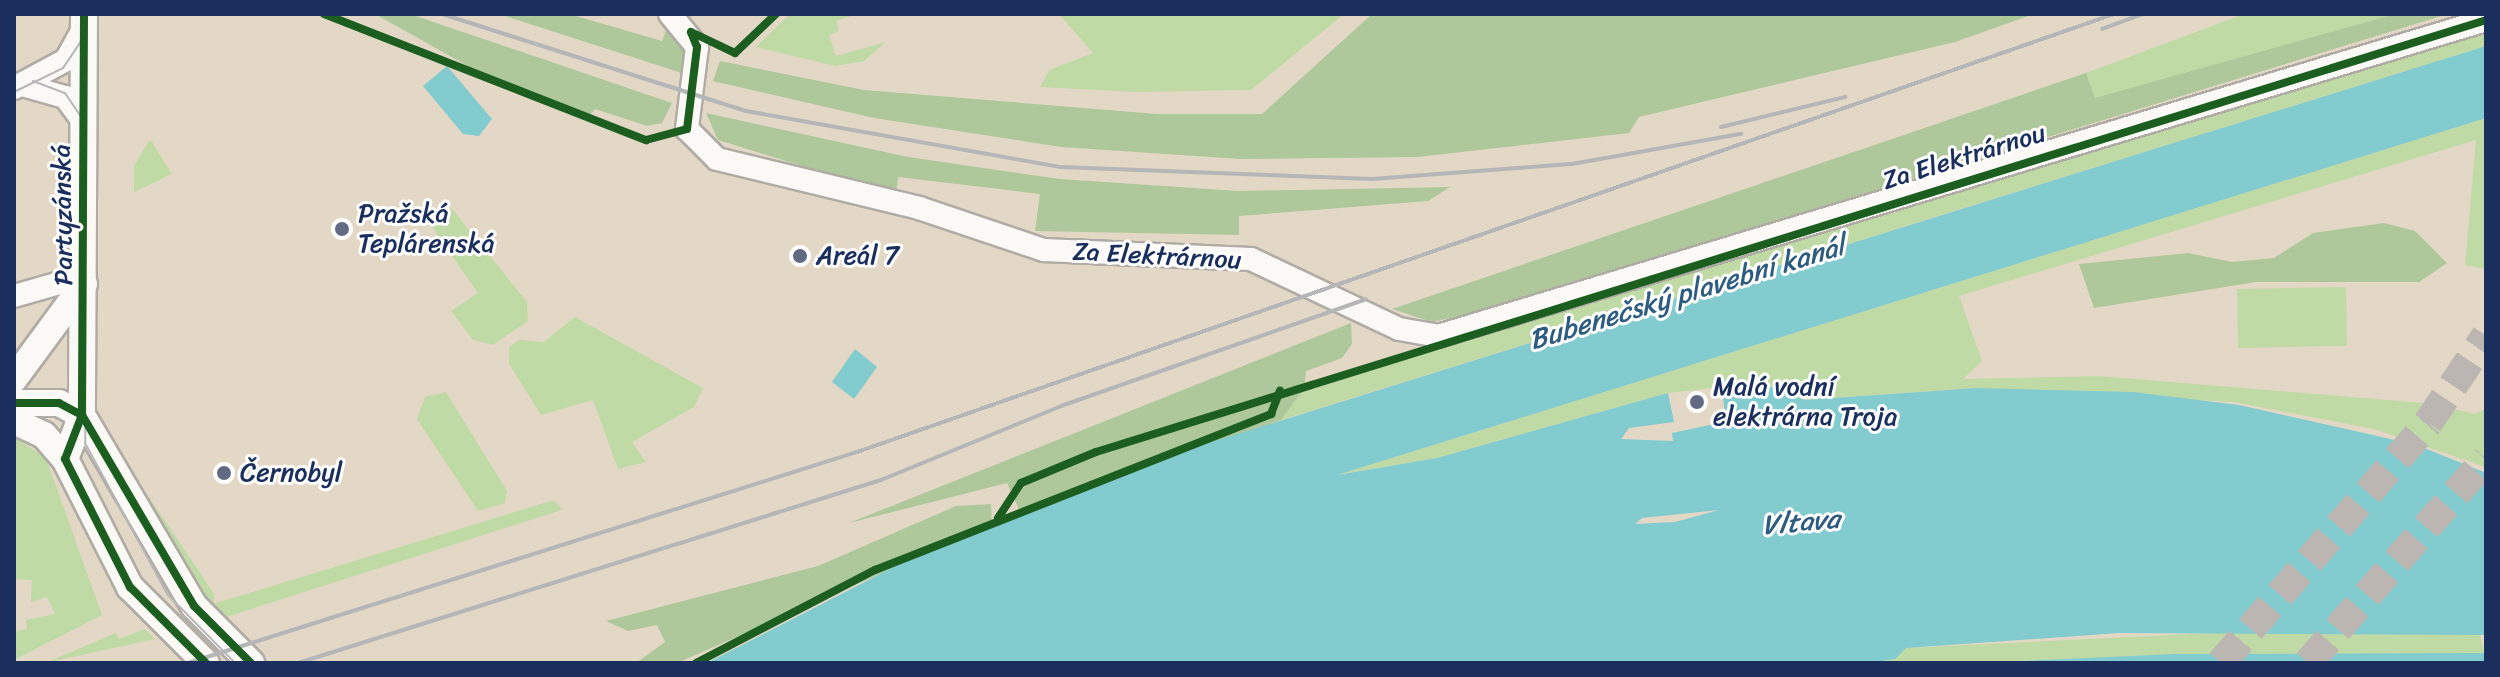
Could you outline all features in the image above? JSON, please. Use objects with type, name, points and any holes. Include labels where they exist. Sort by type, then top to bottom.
[{"type":"main road","name":"Partyzánská","points":[[65,459],[82,415],[84,280],[81,118],[84,22]]},
{"type":"main road","points":[[14,379],[84,280]]},
{"type":"main road","points":[[14,403],[59,403],[82,415],[194,606],[251,663]]},
{"type":"main road","points":[[14,420],[82,415]]},
{"type":"main road","points":[[14,420],[39,432],[65,459],[130,587],[206,663]]},
{"type":"street","name":"Za Elektrárnou","points":[[670,14],[697,47],[687,129],[717,159],[919,208],[1044,250],[1251,259],[1399,329],[1438,336],[2486,20]]},
{"type":"street","points":[[18,87],[66,60],[84,22]]},
{"type":"street","points":[[18,87],[65,97],[81,118]]},
{"type":"street","points":[[14,296],[84,280]]},
{"type":"green space","points":[[375,14],[410,14],[672,103],[662,123],[647,126],[595,109],[590,115],[482,74]]},
{"type":"green space","points":[[499,14],[569,14],[662,41],[667,28],[685,49],[685,74]]},
{"type":"green space","points":[[790,14],[857,14],[836,21],[839,31],[829,35],[836,56],[886,42],[864,61],[835,66],[756,47]]},
{"type":"green space","points":[[1059,14],[1344,14],[1251,90],[1136,92],[1040,87],[1049,70],[1093,53]]},
{"type":"green space","points":[[1372,14],[2034,14],[1955,42],[1639,117],[1629,133],[1417,157],[1240,159],[1061,147],[874,118],[713,81],[720,61],[864,90],[1157,114],[1262,114]]},
{"type":"green space","points":[[2244,14],[2395,14],[2095,99],[2086,73]]},
{"type":"green space","points":[[2395,14],[2448,14],[1479,312],[1432,322],[1392,309],[2086,73],[2095,98]]},
{"type":"green space","points":[[2486,27],[2486,46],[1281,420],[1304,389]]},
{"type":"green space","points":[[706,113],[908,157],[1060,179],[1238,191],[1450,187],[1428,201],[1239,216],[1239,235],[1035,231],[1040,194],[898,177],[896,195],[718,140]]},
{"type":"green space","points":[[2486,118],[2486,269],[2465,265],[2476,140],[1959,296],[1982,361],[1963,379],[2099,376],[2424,403],[2476,414],[2486,408],[2486,467],[2374,429],[2234,402],[1977,388],[1805,400],[1747,384],[1668,393],[1437,458],[1337,475]]},
{"type":"green space","points":[[150,139],[172,174],[134,192],[134,166]]},
{"type":"green space","points":[[419,208],[452,209],[527,302],[528,321],[493,345],[473,340],[451,311],[478,293]]},
{"type":"green space","points":[[2384,223],[2415,231],[2447,263],[2419,282],[2256,282],[2094,308],[2079,264],[2188,253],[2232,262],[2274,258],[2313,233]]},
{"type":"green space","points":[[2346,287],[2347,346],[2238,348],[2237,289]]},
{"type":"green space","points":[[575,317],[703,388],[694,407],[632,442],[646,462],[618,469],[593,400],[541,415],[509,364],[509,347],[519,340],[544,342]]},
{"type":"green space","points":[[1351,323],[1352,344],[1342,358],[1306,371],[1304,389],[1281,420],[1021,514],[1007,483],[849,523]]},
{"type":"green space","points":[[446,392],[507,491],[505,503],[478,511],[417,419],[425,397]]},
{"type":"green space","points":[[14,437],[46,458],[102,615],[14,660],[14,632],[27,629],[26,620],[55,614],[47,597],[31,602],[32,580],[14,579]]},
{"type":"green space","points":[[144,490],[215,595],[213,604],[554,500],[562,510],[223,618],[191,580]]},
{"type":"green space","points":[[991,504],[992,525],[677,663],[636,663],[665,642],[657,625],[628,631],[606,621],[818,566],[956,506]]},
{"type":"green space","points":[[145,629],[155,639],[45,663],[116,633],[119,639]]},
{"type":"green space","points":[[2274,630],[2480,634],[2486,663],[1869,663],[1895,659],[1905,648]]},
{"type":"water","name":"Vltava","points":[[2486,46],[2486,118],[1337,475],[1437,458],[1668,393],[1674,422],[1629,428],[1621,439],[1673,441],[1672,433],[1738,419],[1725,412],[1721,386],[1768,386],[1805,400],[1977,388],[2133,392],[2239,405],[2417,445],[2486,473],[2486,635],[2119,633],[1906,648],[1895,659],[1869,663],[707,663],[925,551],[1186,450]],"holes":[[[1719,510],[1675,522],[1635,524],[1642,518]]]},
{"type":"water","points":[[447,66],[492,119],[479,136],[463,134],[423,86]]},
{"type":"water","points":[[855,349],[877,367],[854,399],[832,382]]},
{"type":"water","points":[[2486,653],[2486,663],[1977,663],[2176,654]]},
{"type":"tunnel","points":[[2221,663],[2428,423],[2486,336]]},
{"type":"tunnel","points":[[2308,663],[2486,459]]},
{"type":"tram line","points":[[86,14],[85,443],[168,595],[235,663]]},
{"type":"tram line","points":[[14,92],[63,68],[84,37]]},
{"type":"tram line","points":[[33,81],[65,93],[83,120]]},
{"type":"railway","points":[[442,14],[746,111],[1061,167],[1372,179],[1572,164],[1741,134]]},
{"type":"railway","points":[[188,663],[857,452],[2114,14]]},
{"type":"railway","points":[[2102,29],[2143,14]]},
{"type":"railway","points":[[1721,127],[1845,97]]},
{"type":"railway","points":[[298,663],[881,480],[1061,406],[1366,299]]},
{"type":"cycle path","points":[[84,14],[82,415],[65,459],[130,587],[206,663]]},
{"type":"cycle path","points":[[324,14],[646,140],[687,129],[697,47],[691,32]]},
{"type":"cycle path","points":[[691,32],[735,53],[776,14]]},
{"type":"cycle path","points":[[998,518],[1021,483],[1096,452],[2486,20]]},
{"type":"cycle path","points":[[696,663],[875,570],[1271,414],[1280,391]]},
{"type":"cycle path","points":[[14,403],[59,403],[82,415],[194,606],[251,663]]},
{"type":"place","name":"Pražská Teplárenská","points":[[342,229]]},
{"type":"place","name":"Areál 7","points":[[800,256]]},
{"type":"place","name":"Malá vodní elektrárna Troja","points":[[1697,402]]},
{"type":"place","name":"Černobyl","points":[[224,473]]},
{"type":"water label","name":"Bubenečský plavební kanál","points":[[1687,293]]}]
